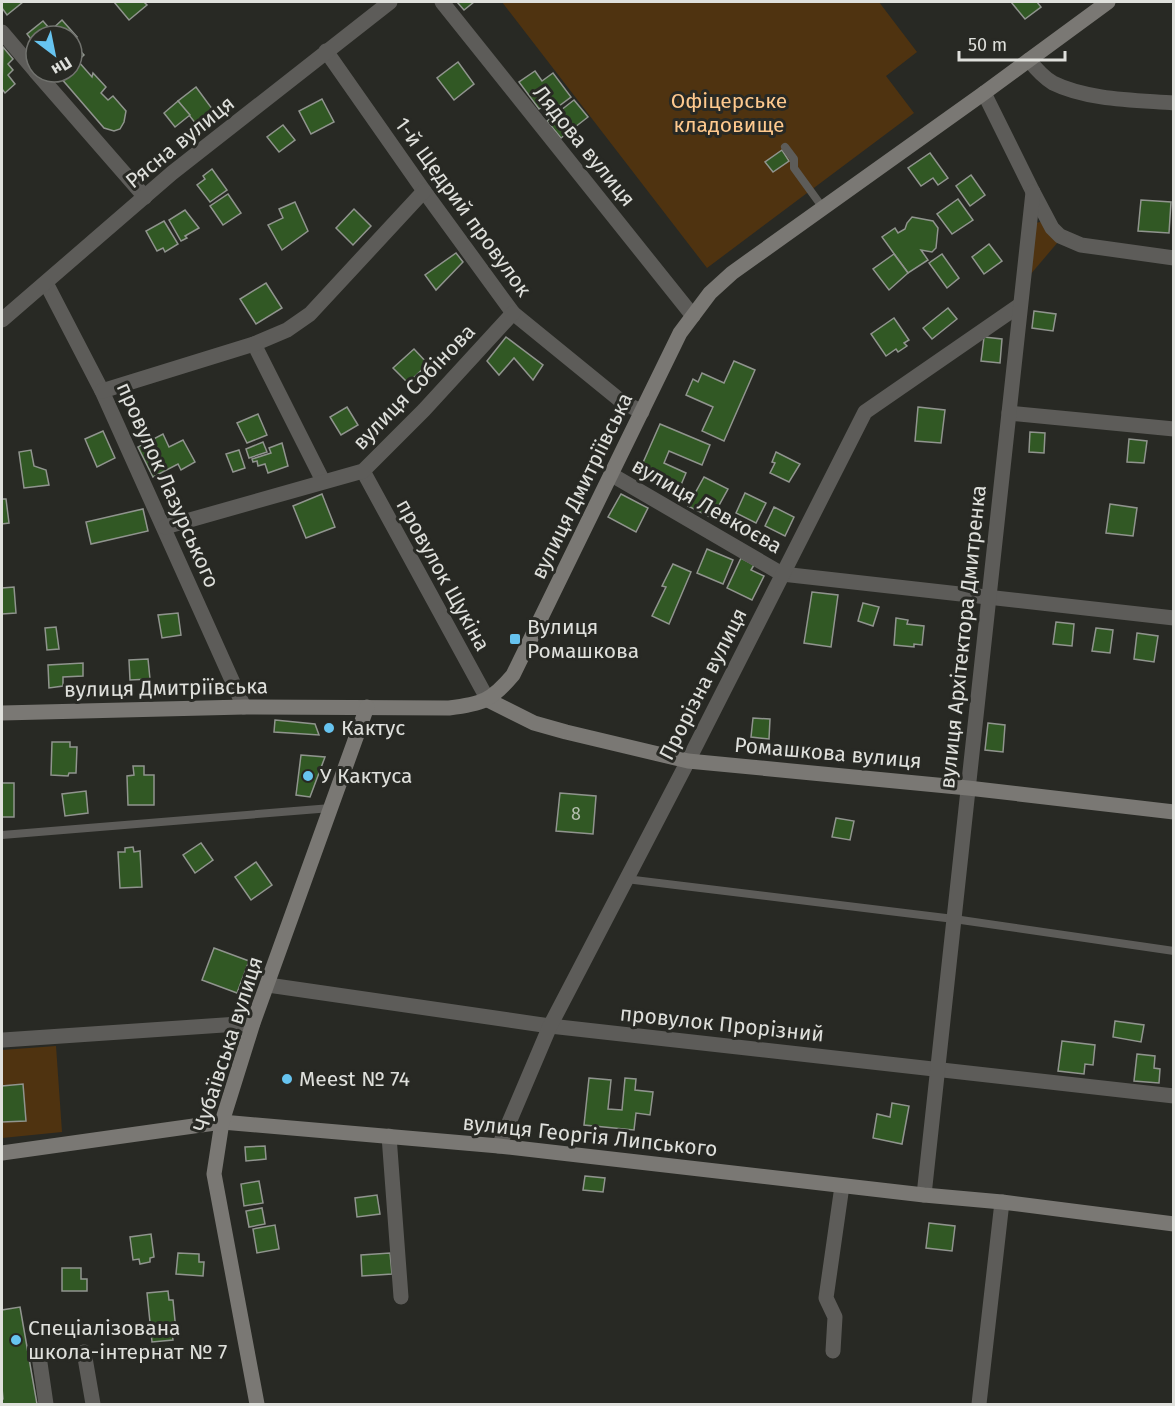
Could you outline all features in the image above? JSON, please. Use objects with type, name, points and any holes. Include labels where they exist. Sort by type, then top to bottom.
[{"type":"street","name":"Рясна вулиця","points":[[2,320],[172,173],[390,2]]},
{"type":"street","name":"Лядова вулиця","points":[[442,2],[693,316]]},
{"type":"street","name":"вулиця Дмитріївська","points":[[2,713],[244,707],[449,708],[468,706],[488,700],[513,675],[612,476],[675,342],[710,293],[732,273],[1108,2]]},
{"type":"street","points":[[2,32],[24,58]]},
{"type":"street","name":"1-й Щедрий провулок","points":[[326,51],[513,313],[621,401],[642,412]]},
{"type":"street","points":[[1029,60],[1039,73],[1067,88],[1101,96],[1173,103]]},
{"type":"street","points":[[46,84],[145,197]]},
{"type":"street","points":[[984,93],[1052,228],[1070,242],[1173,258]]},
{"type":"street","points":[[102,391],[254,344],[287,330],[310,314],[424,191]]},
{"type":"street","name":"вулиця Архітектора Дмитренка","points":[[924,1195],[1033,192]]},
{"type":"street","name":"провулок Лазурського","points":[[46,283],[102,391],[244,707]]},
{"type":"street","name":"Прорізна вулиця","points":[[499,1146],[549,1026],[688,761],[865,412],[1020,305]]},
{"type":"street","name":"вулиця Собінова","points":[[165,527],[363,471],[424,410],[513,313]]},
{"type":"street","points":[[254,344],[323,481]]},
{"type":"street","points":[[1009,413],[1173,429]]},
{"type":"street","name":"провулок Щукіна","points":[[363,471],[488,700]]},
{"type":"street","name":"вулиця Левкоєва","points":[[612,476],[782,574],[1173,618]]},
{"type":"street","name":"Ромашкова вулиця","points":[[488,700],[534,723],[688,761],[968,788],[1173,812]]},
{"type":"street","name":"Чубаївська вулиця","points":[[257,1404],[214,1174],[222,1122],[253,1023],[367,707]]},
{"type":"street","name":"провулок Прорізний","points":[[268,985],[549,1026],[1173,1096]]},
{"type":"street","points":[[3,1040],[253,1023]]},
{"type":"street","name":"вулиця Георгія Липського","points":[[2,1153],[222,1122],[499,1146],[842,1186],[1002,1202],[1173,1224]]},
{"type":"street","points":[[389,1137],[401,1297]]},
{"type":"street","points":[[833,1352],[835,1317],[826,1298],[842,1186]]},
{"type":"street","points":[[979,1404],[1002,1202]]},
{"type":"street","points":[[84,1352],[93,1404]]},
{"type":"street","points":[[39,1356],[46,1404]]},
{"type":"lane","points":[[785,147],[794,159],[794,168],[823,208]]},
{"type":"lane","points":[[2,835],[331,808]]},
{"type":"lane","points":[[626,879],[954,919],[1173,951]]},
{"type":"green space","name":"Офіцерське кладовище","points":[[502,2],[879,2],[917,52],[886,76],[914,113],[707,268]]},
{"type":"green space","points":[[1044,221],[1058,242],[1030,275],[1032,224]]},
{"type":"green space","points":[[56,1046],[62,1132],[2,1138],[2,1050]]},
{"type":"building","points":[[2,2],[23,2],[7,15],[2,8]]},
{"type":"building","points":[[114,2],[144,2],[147,5],[129,20]]},
{"type":"building","points":[[457,2],[474,2],[464,10]]},
{"type":"building","points":[[1011,2],[1037,2],[1041,7],[1025,19]]},
{"type":"building","points":[[3,47],[13,59],[8,64],[13,70],[8,75],[15,84],[5,93],[2,89]]},
{"type":"building","points":[[458,62],[474,84],[454,100],[437,78]]},
{"type":"building","points":[[84,68],[92,77],[93,73],[106,87],[101,93],[108,100],[113,96],[126,111],[120,129],[114,131],[104,128],[66,84],[84,84]]},
{"type":"building","points":[[535,71],[542,81],[553,73],[571,97],[555,109],[550,101],[539,109],[519,82]]},
{"type":"building","points":[[196,87],[213,110],[196,124],[178,101]]},
{"type":"building","points":[[322,99],[334,122],[311,134],[299,111]]},
{"type":"building","points":[[574,100],[588,117],[561,138],[547,121]]},
{"type":"building","points":[[178,101],[190,115],[175,127],[164,113]]},
{"type":"building","points":[[283,125],[295,140],[279,152],[267,137]]},
{"type":"building","points":[[782,150],[789,161],[773,172],[765,162]]},
{"type":"building","points":[[930,153],[948,178],[938,185],[933,178],[921,186],[908,168]]},
{"type":"building","points":[[212,169],[227,190],[210,202],[197,185]]},
{"type":"building","points":[[971,175],[985,195],[970,206],[956,186]]},
{"type":"building","points":[[228,194],[241,213],[223,225],[210,206]]},
{"type":"building","points":[[958,199],[973,220],[952,234],[937,214]]},
{"type":"building","points":[[1141,200],[1171,202],[1169,233],[1138,231]]},
{"type":"building","points":[[295,202],[308,231],[282,250],[268,225],[283,218],[279,209]]},
{"type":"building","points":[[354,209],[371,226],[353,245],[336,228]]},
{"type":"building","points":[[185,210],[199,228],[181,241],[169,220]]},
{"type":"building","points":[[912,217],[933,221],[938,228],[936,248],[932,252],[921,250],[928,260],[908,273],[882,237],[895,228],[898,233],[905,229]]},
{"type":"building","points":[[164,221],[178,244],[165,252],[163,248],[157,251],[146,231]]},
{"type":"building","points":[[989,244],[1002,261],[984,274],[972,257]]},
{"type":"building","points":[[456,253],[463,262],[436,290],[425,275]]},
{"type":"building","points":[[894,254],[908,273],[889,290],[873,269]]},
{"type":"building","points":[[942,254],[959,278],[947,288],[929,263]]},
{"type":"building","points":[[266,283],[282,308],[256,324],[240,299]]},
{"type":"building","points":[[948,308],[957,319],[932,339],[923,328]]},
{"type":"building","points":[[1034,311],[1056,314],[1053,331],[1032,328]]},
{"type":"building","points":[[894,318],[909,340],[904,343],[907,346],[898,352],[896,349],[886,356],[871,334]]},
{"type":"building","points":[[506,337],[543,365],[533,380],[514,358],[499,375],[487,361]]},
{"type":"building","points":[[984,337],[1002,339],[1000,363],[981,361]]},
{"type":"building","points":[[414,349],[428,364],[408,383],[393,368]]},
{"type":"building","points":[[734,361],[755,370],[724,441],[702,431],[713,407],[686,395],[693,379],[698,382],[702,373],[724,383]]},
{"type":"building","points":[[347,407],[358,425],[341,435],[330,417]]},
{"type":"building","points":[[918,407],[945,410],[941,443],[915,441]]},
{"type":"building","points":[[258,414],[267,435],[247,443],[237,423]]},
{"type":"building","points":[[660,424],[710,445],[702,465],[669,451],[664,463],[686,473],[678,492],[638,474]]},
{"type":"building","points":[[103,431],[115,458],[97,467],[85,439]]},
{"type":"building","points":[[1030,432],[1045,433],[1044,453],[1029,452]]},
{"type":"building","points":[[163,434],[169,447],[183,440],[195,462],[181,470],[178,464],[153,477],[138,447]]},
{"type":"building","points":[[1129,439],[1147,441],[1144,463],[1127,462]]},
{"type":"building","points":[[263,442],[267,452],[249,458],[246,449]]},
{"type":"building","points":[[282,443],[288,466],[268,473],[265,464],[258,466],[257,461],[253,462],[252,459],[271,453],[269,448]]},
{"type":"building","points":[[31,450],[34,466],[46,470],[49,485],[24,488],[19,452]]},
{"type":"building","points":[[239,450],[245,468],[233,472],[226,454]]},
{"type":"building","points":[[776,452],[800,464],[789,482],[770,473],[775,463],[772,462]]},
{"type":"building","points":[[704,477],[728,489],[712,518],[688,506]]},
{"type":"building","points":[[745,493],[766,503],[756,523],[736,513]]},
{"type":"building","points":[[322,494],[335,527],[306,538],[293,506]]},
{"type":"building","points":[[621,494],[648,508],[636,532],[608,517]]},
{"type":"building","points":[[2,499],[6,499],[9,523],[2,524]]},
{"type":"building","points":[[1110,504],[1137,508],[1133,536],[1106,533]]},
{"type":"building","points":[[774,507],[794,517],[785,536],[765,526]]},
{"type":"building","points":[[143,509],[148,531],[91,544],[86,522]]},
{"type":"building","points":[[707,549],[733,560],[723,584],[697,573]]},
{"type":"building","points":[[741,558],[754,565],[751,570],[764,576],[752,600],[727,588]]},
{"type":"building","points":[[673,564],[691,572],[669,624],[652,616],[666,587],[662,586]]},
{"type":"building","points":[[14,587],[16,613],[2,614],[2,588]]},
{"type":"building","points":[[812,592],[838,595],[831,647],[804,643]]},
{"type":"building","points":[[863,603],[879,607],[873,626],[858,621]]},
{"type":"building","points":[[178,613],[181,635],[162,638],[158,615]]},
{"type":"building","points":[[896,618],[908,620],[907,624],[924,626],[922,645],[914,644],[914,647],[894,645]]},
{"type":"building","points":[[1056,622],[1074,624],[1072,646],[1053,644]]},
{"type":"building","points":[[56,627],[59,649],[47,650],[45,628]]},
{"type":"building","points":[[1096,628],[1113,630],[1110,653],[1092,651]]},
{"type":"building","points":[[1137,633],[1158,636],[1154,662],[1134,659]]},
{"type":"building","points":[[148,659],[150,679],[130,680],[129,660]]},
{"type":"building","points":[[83,663],[83,676],[63,677],[63,686],[49,688],[48,665]]},
{"type":"building","points":[[753,718],[770,719],[769,739],[751,737]]},
{"type":"building","name":"Кактус","points":[[275,720],[315,724],[319,735],[274,732]]},
{"type":"building","points":[[988,723],[1005,725],[1003,752],[985,750]]},
{"type":"building","points":[[52,742],[70,742],[70,747],[77,747],[76,773],[69,773],[68,776],[51,775]]},
{"type":"building","name":"У Кактуса","points":[[301,755],[325,757],[310,797],[296,795]]},
{"type":"building","points":[[133,766],[144,766],[144,775],[154,775],[154,805],[128,805],[127,776],[134,775]]},
{"type":"building","points":[[2,783],[14,783],[14,817],[2,817]]},
{"type":"building","points":[[86,791],[88,813],[65,816],[62,794]]},
{"type":"building","points":[[560,793],[596,796],[593,834],[556,831]]},
{"type":"building","points":[[836,818],[854,821],[850,840],[832,837]]},
{"type":"building","points":[[201,843],[213,860],[195,873],[183,855]]},
{"type":"building","points":[[133,847],[134,852],[140,851],[142,887],[120,888],[118,852],[125,852],[125,848]]},
{"type":"building","points":[[256,862],[272,885],[251,900],[235,877]]},
{"type":"building","points":[[214,948],[249,961],[237,993],[202,980]]},
{"type":"building","points":[[1115,1021],[1144,1025],[1141,1042],[1113,1037]]},
{"type":"building","points":[[1062,1041],[1095,1045],[1093,1065],[1085,1064],[1084,1074],[1058,1071]]},
{"type":"building","points":[[1137,1054],[1155,1056],[1154,1068],[1160,1069],[1159,1083],[1134,1081]]},
{"type":"building","points":[[589,1078],[611,1080],[608,1109],[622,1110],[625,1078],[636,1079],[635,1090],[653,1092],[650,1115],[636,1113],[634,1130],[584,1125]]},
{"type":"building","points":[[23,1084],[26,1121],[2,1122],[2,1086]]},
{"type":"building","points":[[892,1103],[909,1106],[902,1144],[873,1138],[877,1114],[890,1117]]},
{"type":"building","points":[[265,1146],[266,1159],[246,1161],[245,1147]]},
{"type":"building","points":[[585,1176],[605,1178],[603,1192],[583,1190]]},
{"type":"building","points":[[259,1181],[263,1203],[244,1206],[241,1184]]},
{"type":"building","points":[[377,1195],[380,1214],[357,1217],[355,1198]]},
{"type":"building","points":[[262,1208],[265,1224],[249,1227],[246,1211]]},
{"type":"building","points":[[929,1223],[955,1226],[952,1251],[926,1248]]},
{"type":"building","points":[[275,1225],[279,1249],[257,1253],[253,1229]]},
{"type":"building","points":[[151,1234],[154,1257],[150,1258],[150,1262],[140,1264],[139,1259],[133,1260],[130,1237]]},
{"type":"building","points":[[178,1253],[199,1254],[199,1262],[204,1262],[203,1276],[176,1274]]},
{"type":"building","points":[[390,1253],[392,1274],[362,1276],[361,1255]]},
{"type":"building","points":[[62,1268],[81,1268],[81,1279],[87,1279],[87,1291],[62,1291]]},
{"type":"building","points":[[168,1291],[169,1300],[173,1300],[176,1331],[172,1331],[173,1340],[152,1342],[147,1293]]},
{"type":"building","name":"Спеціалізована школа-інтернат № 7","points":[[20,1307],[37,1404],[2,1404],[2,1310]]},
{"type":"place","name":"Вулиця Ромашкова","points":[[515,639]]},
{"type":"place","name":"Кактус","points":[[329,728]]},
{"type":"place","name":"У Кактуса","points":[[308,776]]},
{"type":"place","name":"Meest № 74","points":[[287,1079]]},
{"type":"place","name":"Спеціалізована школа-інтернат № 7","points":[[16,1340]]}]
